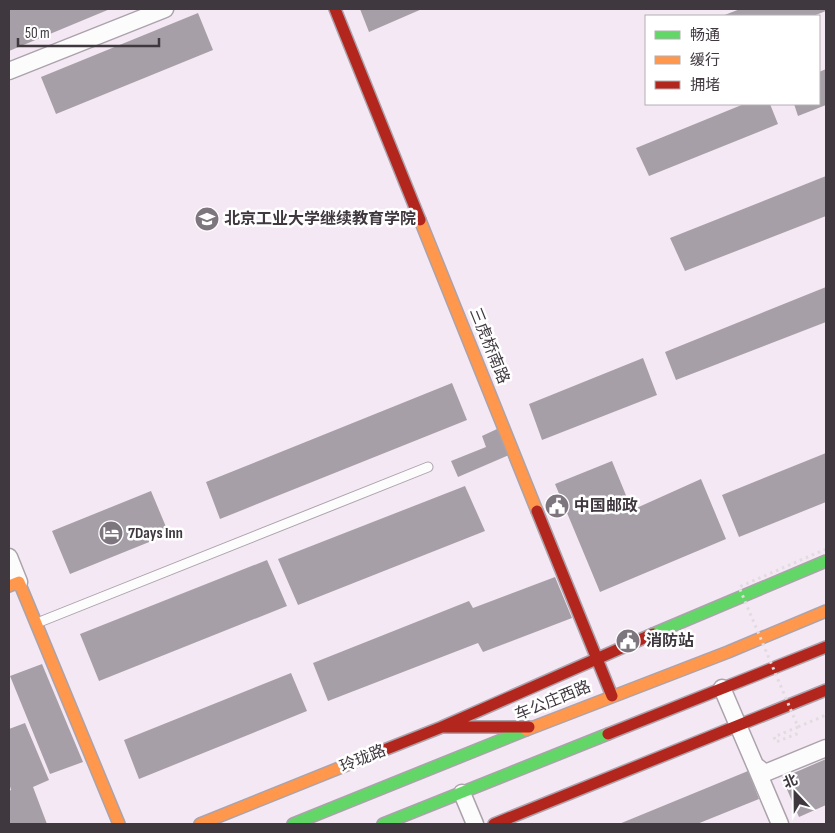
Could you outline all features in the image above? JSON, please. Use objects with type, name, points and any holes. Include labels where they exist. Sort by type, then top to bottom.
[{"type":"street","points":[[9,71],[165,9]]},
{"type":"street","name":"三虎桥南路","points":[[335,9],[612,696]]},
{"type":"street","points":[[9,557],[14,584],[36,623],[119,824]]},
{"type":"street","points":[[442,727],[597,657],[826,561]]},
{"type":"street","name":"车公庄西路","points":[[293,824],[533,727],[728,652],[826,611]]},
{"type":"street","points":[[383,824],[826,647]]},
{"type":"street","points":[[722,688],[780,824]]},
{"type":"street","points":[[494,824],[826,690]]},
{"type":"street","name":"玲珑路","points":[[200,824],[442,727],[533,727]]},
{"type":"street","points":[[755,765],[765,773],[826,748]]},
{"type":"street","points":[[462,793],[475,824]]},
{"type":"lane","points":[[36,623],[428,467]]},
{"type":"path","points":[[798,726],[739,587],[826,549]]},
{"type":"path","points":[[799,733],[776,742],[774,736],[826,715]]},
{"type":"building","points":[[9,9],[110,9],[9,51]]},
{"type":"building","points":[[360,9],[422,9],[369,32]]},
{"type":"building","points":[[740,9],[826,9],[826,11],[816,15],[725,15]]},
{"type":"building","points":[[198,13],[213,50],[56,114],[41,77]]},
{"type":"building","points":[[826,69],[826,105],[798,116],[794,105],[820,105],[820,72]]},
{"type":"building","points":[[742,105],[770,105],[778,124],[649,176],[636,148]]},
{"type":"building","points":[[826,176],[826,216],[685,271],[670,238]]},
{"type":"building","points":[[826,287],[826,322],[676,380],[665,352]]},
{"type":"building","points":[[643,358],[657,395],[542,440],[529,404]]},
{"type":"building","points":[[452,383],[467,420],[220,519],[206,482]]},
{"type":"building","points":[[497,429],[509,455],[458,477],[451,461],[486,447],[482,436]]},
{"type":"building","points":[[826,453],[826,502],[739,537],[722,495]]},
{"type":"building","points":[[612,461],[632,510],[701,479],[726,539],[600,592],[555,484]]},
{"type":"building","points":[[465,486],[485,531],[298,605],[278,559]]},
{"type":"building","name":"7Days Inn","points":[[151,491],[169,534],[70,574],[52,531]]},
{"type":"building","points":[[267,560],[287,606],[99,681],[80,634]]},
{"type":"building","points":[[555,577],[572,618],[483,652],[478,643],[328,701],[313,663],[469,601],[473,608]]},
{"type":"building","points":[[42,664],[83,762],[50,774],[10,676]]},
{"type":"building","points":[[291,673],[307,711],[139,779],[124,740]]},
{"type":"building","points":[[25,723],[49,780],[33,787],[47,824],[9,824],[9,791],[11,790],[9,783],[9,729]]},
{"type":"building","points":[[826,759],[826,805],[799,817],[782,778]]},
{"type":"building","points":[[748,771],[759,799],[697,824],[619,824]]},
{"type":"traffic: fast","points":[[653,634],[826,561]]},
{"type":"traffic: fast","points":[[293,824],[526,730]]},
{"type":"traffic: fast","points":[[383,824],[608,734]]},
{"type":"traffic: slow","points":[[420,220],[537,511]]},
{"type":"traffic: slow","points":[[9,586],[19,582],[119,824]]},
{"type":"traffic: slow","points":[[526,730],[728,652],[826,611]]},
{"type":"traffic: slow","points":[[200,824],[379,752]]},
{"type":"traffic: jam","points":[[335,9],[420,220]]},
{"type":"traffic: jam","points":[[537,511],[612,696]]},
{"type":"traffic: jam","points":[[442,727],[653,634]]},
{"type":"traffic: jam","points":[[608,734],[826,647]]},
{"type":"traffic: jam","points":[[494,824],[826,690]]},
{"type":"traffic: jam","points":[[379,752],[442,727],[529,727]]},
{"type":"place","name":"北京工业大学继续教育学院","points":[[207,219]]},
{"type":"place","name":"中国邮政","points":[[557,506]]},
{"type":"place","name":"7Days Inn","points":[[111,533]]},
{"type":"place","name":"消防站","points":[[628,641]]}]
